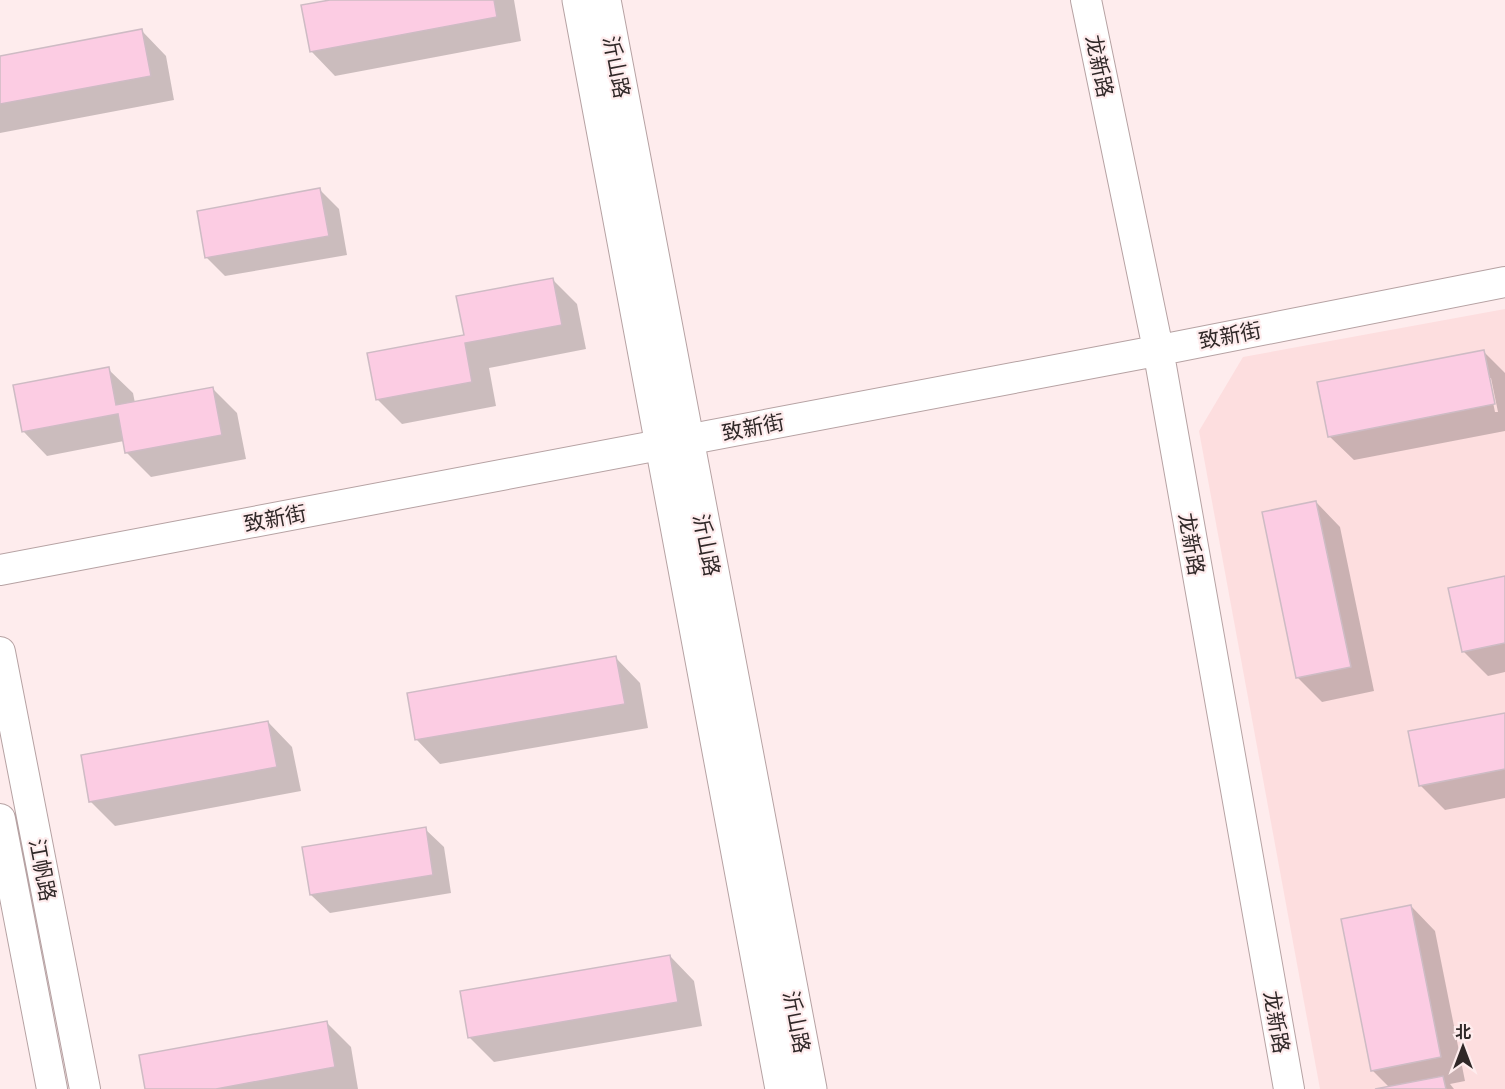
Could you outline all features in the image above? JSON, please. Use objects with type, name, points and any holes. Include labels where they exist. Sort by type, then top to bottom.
[{"type":"main road","name":"沂山路","points":[[579,0],[673,434],[810,1089]]},
{"type":"main road","name":"沂山路","points":[[604,0],[673,434],[783,1089]]},
{"type":"street","name":"龙新路","points":[[1067,0],[1147,344],[1269,1089]]},
{"type":"street","name":"龙新路","points":[[1086,0],[1147,344],[1289,1089]]},
{"type":"street","name":"致新街","points":[[1147,344],[1505,267]]},
{"type":"street","name":"致新街","points":[[0,570],[673,434],[1147,344],[1505,282]]},
{"type":"street","name":"致新街","points":[[0,552],[673,434]]},
{"type":"street","name":"江帆路","points":[[0,652],[85,1089]]},
{"type":"street","name":"江帆路","points":[[0,819],[52,1089]]},
{"type":"shaded area","points":[[1505,309],[1505,1089],[1320,1089],[1199,431],[1243,357]]},
{"type":"building","points":[[330,0],[494,0],[497,17],[310,52],[301,5]]},
{"type":"building","points":[[142,29],[151,76],[0,104],[0,56]]},
{"type":"building","points":[[320,188],[329,236],[205,258],[197,211]]},
{"type":"building","points":[[553,278],[562,325],[465,343],[472,382],[376,400],[367,353],[464,335],[456,296]]},
{"type":"building","points":[[1484,350],[1495,404],[1328,437],[1317,382]]},
{"type":"building","points":[[109,367],[116,405],[213,387],[222,435],[125,453],[118,414],[22,432],[13,385]]},
{"type":"building","points":[[1316,501],[1351,667],[1296,678],[1262,512]]},
{"type":"building","points":[[1505,576],[1505,643],[1462,652],[1448,588]]},
{"type":"building","points":[[616,656],[625,704],[415,740],[407,693]]},
{"type":"building","points":[[1505,713],[1505,769],[1419,786],[1408,731]]},
{"type":"building","points":[[268,721],[277,767],[89,802],[81,755]]},
{"type":"building","points":[[426,827],[433,875],[310,895],[302,847]]},
{"type":"building","points":[[1411,905],[1441,1057],[1371,1071],[1341,919]]},
{"type":"building","points":[[670,955],[678,1002],[468,1038],[460,991]]},
{"type":"building","points":[[327,1021],[335,1067],[216,1089],[145,1089],[139,1055]]},
{"type":"building","points":[[1443,1076],[1446,1089],[1375,1089]]}]
